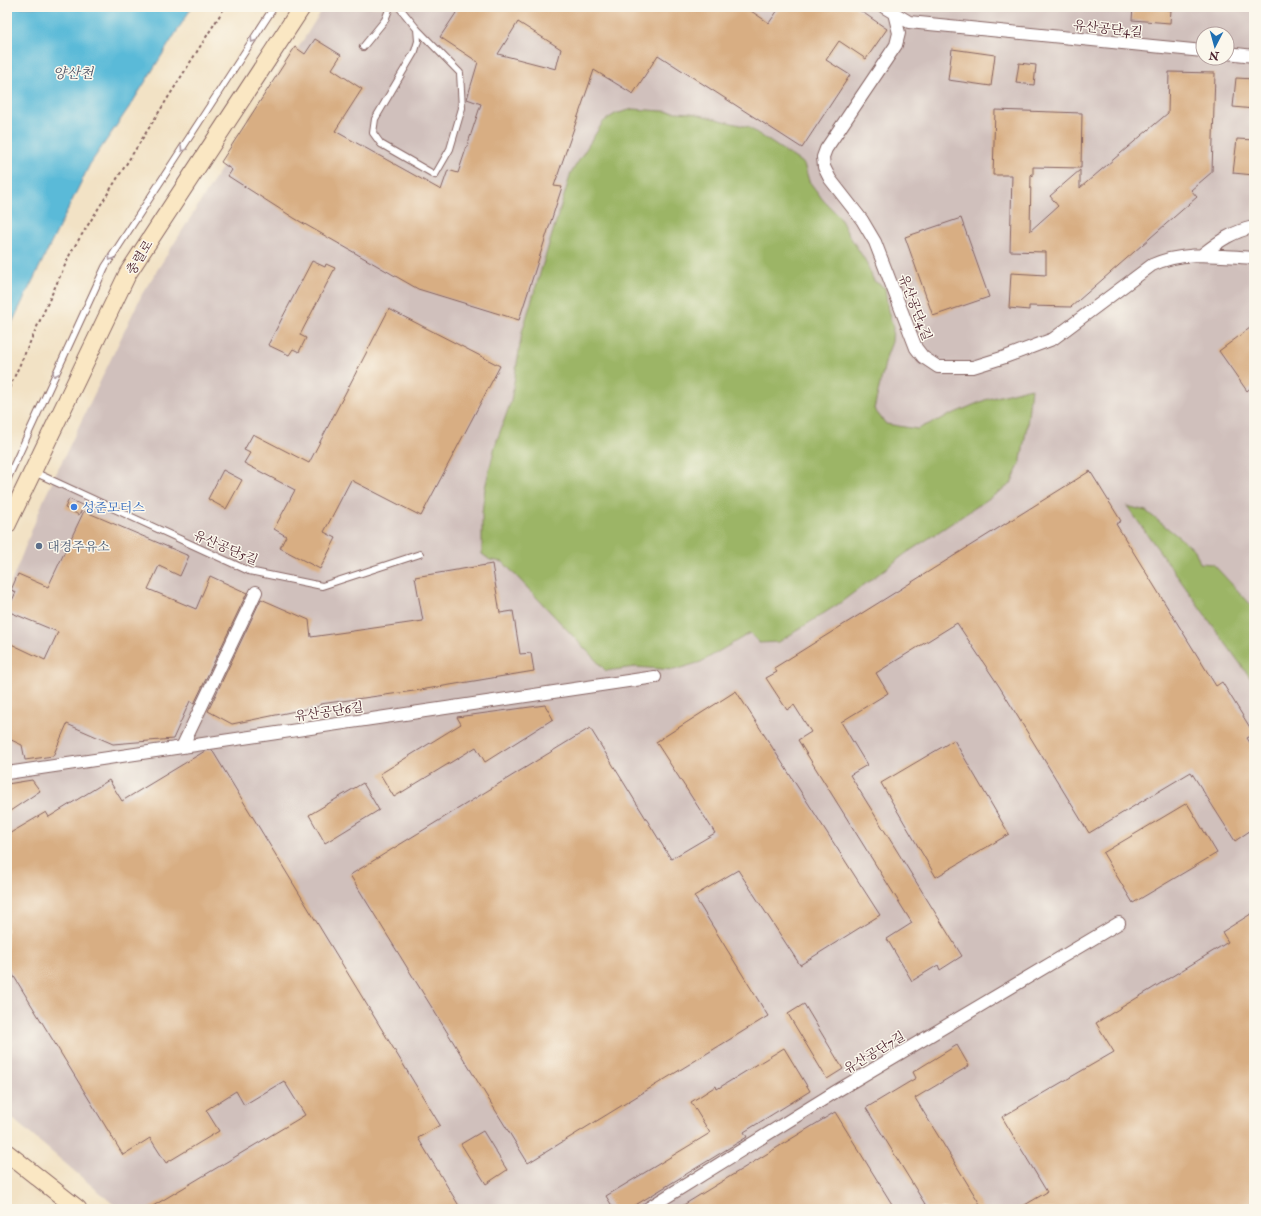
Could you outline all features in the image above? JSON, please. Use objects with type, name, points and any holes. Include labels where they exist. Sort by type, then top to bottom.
[{"type":"main road","name":"충렬로","points":[[7,525],[128,273],[302,7]]},
{"type":"main road","points":[[7,1154],[78,1209]]},
{"type":"street","name":"유산공단4길","points":[[889,10],[908,22],[1195,50]]},
{"type":"street","name":"유산공단4길","points":[[889,10],[899,33],[896,45],[826,149],[824,167],[830,179],[862,220],[875,242],[916,348],[924,357],[938,367],[973,367],[1005,357],[1058,336],[1152,265],[1166,258],[1203,254],[1254,258]]},
{"type":"street","points":[[1235,54],[1254,56]]},
{"type":"street","points":[[1203,254],[1218,241],[1238,230],[1254,227]]},
{"type":"street","points":[[182,747],[256,592]]},
{"type":"street","name":"유산공단6길","points":[[7,773],[655,677]]},
{"type":"street","name":"유산공단7길","points":[[646,1209],[835,1092],[1119,923]]},
{"type":"lane","points":[[7,480],[105,267],[274,7]]},
{"type":"lane","points":[[363,47],[385,20],[390,7]]},
{"type":"lane","points":[[399,7],[417,29],[460,72],[462,108],[450,149],[435,175],[381,144],[373,133],[374,119],[415,51],[418,41],[417,29]]},
{"type":"lane","name":"유산공단5길","points":[[32,471],[249,571],[322,586],[420,554]]},
{"type":"path","points":[[7,393],[71,252],[225,7]]},
{"type":"shaded area","points":[[324,7],[1254,7],[1254,1209],[119,1209],[7,1114],[7,593],[44,499],[142,294]]},
{"type":"green space","points":[[633,109],[692,113],[748,127],[804,164],[809,181],[823,200],[839,216],[847,232],[865,260],[874,281],[885,288],[888,311],[893,327],[892,342],[887,355],[874,409],[886,424],[917,429],[985,400],[1031,388],[1027,426],[1021,460],[1011,484],[905,554],[840,603],[779,642],[759,643],[750,633],[701,662],[674,670],[635,667],[606,671],[503,562],[490,560],[482,554],[482,513],[485,488],[495,446],[511,401],[522,332],[571,173],[603,122],[615,114]]},
{"type":"green space","points":[[1127,506],[1146,511],[1195,550],[1200,563],[1213,564],[1254,608],[1254,683]]},
{"type":"water","name":"양산천","points":[[7,7],[192,7],[132,103],[90,164],[7,333]]},
{"type":"building","points":[[460,7],[745,7],[769,23],[780,7],[855,7],[887,29],[866,59],[839,41],[826,60],[850,75],[802,148],[658,55],[633,94],[594,70],[554,186],[562,187],[519,320],[418,289],[294,218],[228,176],[232,170],[221,162],[295,47],[305,54],[315,39],[341,55],[332,69],[362,89],[335,131],[441,190],[448,170],[458,173],[481,104],[467,99],[478,62],[440,37]],"holes":[[[518,22],[561,49],[556,69],[498,54]]]},
{"type":"building","points":[[1133,7],[1171,10],[1170,23],[1132,20]]},
{"type":"building","points":[[952,49],[995,55],[991,86],[948,80]]},
{"type":"building","points":[[1019,63],[1036,65],[1034,85],[1016,83]]},
{"type":"building","points":[[1169,72],[1215,73],[1212,172],[1191,190],[1197,197],[1071,307],[1029,306],[1029,310],[1009,308],[1011,273],[1046,275],[1046,252],[1010,251],[1012,175],[993,175],[995,110],[1082,113],[1081,168],[1033,167],[1033,176],[1031,174],[1030,231],[1058,206],[1050,196],[1080,170],[1080,188],[1168,113]]},
{"type":"building","points":[[1236,78],[1254,79],[1254,109],[1233,107]]},
{"type":"building","points":[[1237,139],[1254,140],[1254,175],[1233,173]]},
{"type":"building","points":[[961,218],[989,297],[933,316],[905,237]]},
{"type":"building","points":[[312,261],[325,267],[326,264],[335,268],[300,335],[306,338],[299,352],[293,349],[289,355],[268,345]]},
{"type":"building","points":[[389,309],[500,366],[421,516],[351,480],[324,532],[336,538],[320,569],[280,548],[286,536],[274,529],[295,490],[244,463],[250,453],[244,450],[253,434],[309,463]]},
{"type":"building","points":[[1254,325],[1254,385],[1247,391],[1219,351]]},
{"type":"building","points":[[223,470],[242,480],[226,509],[208,499]]},
{"type":"building","points":[[1090,471],[1121,521],[1116,524],[1216,686],[1222,682],[1254,734],[1247,738],[1254,749],[1254,828],[1235,841],[1191,772],[1089,833],[999,686],[957,623],[876,673],[888,693],[841,722],[867,765],[850,775],[962,956],[940,970],[938,965],[912,981],[887,939],[912,923],[798,740],[811,732],[794,705],[787,710],[766,678],[777,672],[774,668]]},
{"type":"building","name":"성준모터스","points":[[69,499],[84,506],[79,515],[65,508]]},
{"type":"building","points":[[84,511],[189,556],[180,576],[159,566],[148,589],[196,609],[210,576],[247,593],[194,704],[190,701],[173,739],[113,744],[67,724],[53,756],[25,760],[22,745],[7,738],[7,642],[45,660],[58,632],[7,611],[16,592],[11,590],[18,574],[48,587]]},
{"type":"building","points":[[492,564],[500,613],[513,611],[520,654],[531,653],[534,671],[414,691],[320,704],[320,706],[232,724],[208,711],[261,599],[309,620],[311,637],[423,621],[415,577]]},
{"type":"building","points":[[736,691],[880,915],[800,965],[738,870],[694,896],[768,1016],[528,1163],[350,875],[590,728],[671,859],[715,833],[656,742]]},
{"type":"building","points":[[545,705],[553,719],[485,762],[476,747],[394,797],[380,774],[461,724],[457,717]]},
{"type":"building","points":[[954,740],[1009,834],[936,877],[881,783]]},
{"type":"building","points":[[212,750],[440,1125],[418,1138],[461,1209],[148,1209],[305,1115],[284,1081],[244,1105],[236,1091],[206,1110],[219,1131],[166,1163],[150,1138],[123,1155],[7,965],[7,835],[46,812],[49,817],[109,780],[122,801],[205,751]]},
{"type":"building","points":[[32,780],[40,791],[7,813],[7,784]]},
{"type":"building","points":[[363,783],[379,810],[325,843],[309,815]]},
{"type":"building","points":[[1187,803],[1217,853],[1133,903],[1103,853]]},
{"type":"building","points":[[1254,912],[1254,1209],[1153,1209],[1149,1203],[1139,1209],[1018,1209],[1047,1192],[1002,1117],[1114,1052],[1096,1023],[1228,942],[1222,932]]},
{"type":"building","points":[[804,1004],[843,1069],[827,1079],[788,1014]]},
{"type":"building","points":[[957,1045],[969,1066],[915,1098],[983,1209],[928,1209],[866,1108],[916,1078],[913,1072]]},
{"type":"building","points":[[784,1048],[810,1091],[744,1132],[747,1137],[629,1209],[614,1209],[606,1196],[710,1133],[691,1102],[716,1086],[717,1089]]},
{"type":"building","points":[[835,1112],[895,1209],[677,1209]]},
{"type":"building","points":[[483,1131],[507,1170],[486,1184],[461,1144]]},
{"type":"place","name":"성준모터스","points":[[74,507]]},
{"type":"place","name":"대경주유소","points":[[39,546]]}]
